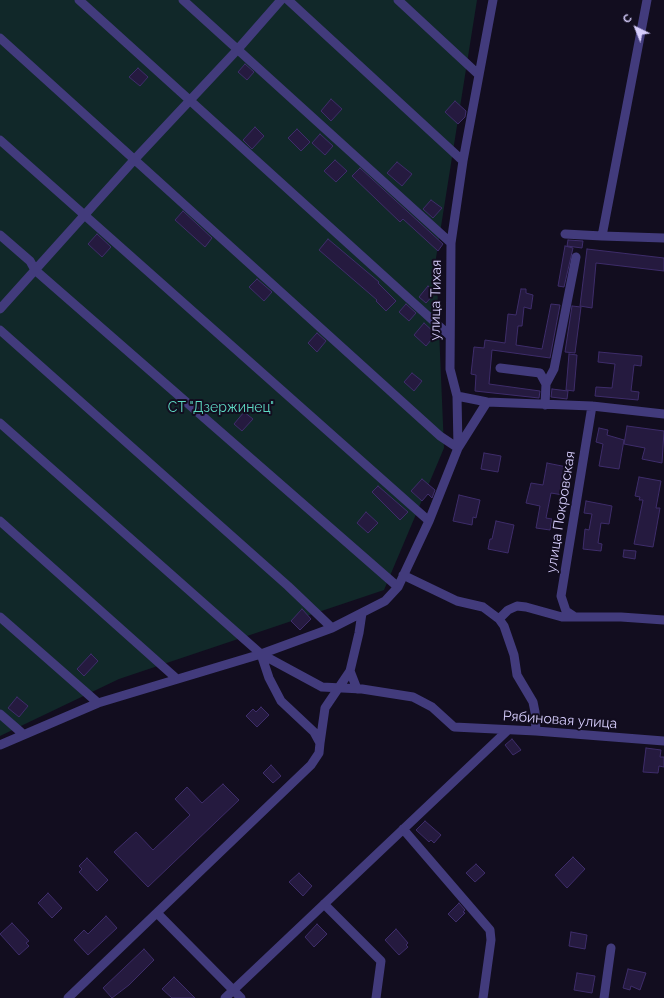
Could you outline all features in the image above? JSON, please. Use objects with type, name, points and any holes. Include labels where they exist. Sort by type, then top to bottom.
[{"type":"street","points":[[79,0],[449,335]]},
{"type":"street","points":[[183,0],[451,243]]},
{"type":"street","points":[[0,308],[134,160],[238,49],[281,0]]},
{"type":"street","points":[[288,0],[463,162]]},
{"type":"street","points":[[398,0],[479,75]]},
{"type":"street","name":"улица Тихая","points":[[458,448],[458,396],[450,369],[449,335],[451,243],[463,162],[493,0]]},
{"type":"street","points":[[602,236],[647,0]]},
{"type":"street","points":[[0,38],[440,436],[458,448]]},
{"type":"street","points":[[0,140],[429,521]]},
{"type":"street","points":[[565,234],[664,238]]},
{"type":"street","points":[[0,235],[30,261],[35,270],[398,587]]},
{"type":"street","points":[[544,405],[546,384],[554,369],[576,258]]},
{"type":"street","points":[[0,330],[288,586],[332,628]]},
{"type":"street","points":[[500,368],[540,373],[546,384]]},
{"type":"street","points":[[458,396],[487,402],[592,406],[664,414]]},
{"type":"street","points":[[0,744],[98,703],[261,654],[332,628],[385,601],[398,587],[429,521],[458,448],[487,402]]},
{"type":"street","name":"улица Покровская","points":[[575,617],[566,611],[561,596],[592,406]]},
{"type":"street","points":[[0,423],[261,654],[322,687],[357,689],[350,671]]},
{"type":"street","points":[[0,521],[177,679]]},
{"type":"street","points":[[403,575],[456,601],[483,607],[499,619],[504,626],[514,655],[517,675],[533,702],[536,712],[536,731]]},
{"type":"street","points":[[499,619],[508,610],[517,606],[562,617],[621,617],[664,620]]},
{"type":"street","points":[[68,998],[311,765],[319,753],[325,708],[350,671],[362,613]]},
{"type":"street","points":[[0,617],[98,703]]},
{"type":"street","points":[[261,654],[269,678],[281,701],[314,732],[320,743]]},
{"type":"street","name":"Рябиновая улица","points":[[357,689],[413,697],[432,707],[454,727],[536,731],[664,741]]},
{"type":"street","points":[[0,714],[22,734]]},
{"type":"street","points":[[225,998],[508,730]]},
{"type":"street","points":[[403,829],[490,930],[491,940],[483,998]]},
{"type":"street","points":[[324,904],[381,961],[376,998]]},
{"type":"street","points":[[157,913],[242,998]]},
{"type":"street","points":[[604,998],[611,948]]},
{"type":"green space","name":"СТ \"Дзержинец\"","points":[[0,0],[477,0],[436,258],[444,448],[384,590],[119,679],[0,736]]},
{"type":"building","points":[[245,64],[254,72],[247,80],[238,72]]},
{"type":"building","points":[[138,68],[148,77],[140,86],[129,77]]},
{"type":"building","points":[[331,99],[342,109],[331,121],[321,111]]},
{"type":"building","points":[[455,101],[466,111],[465,117],[458,124],[445,112]]},
{"type":"building","points":[[255,127],[264,136],[252,149],[243,140]]},
{"type":"building","points":[[297,129],[310,142],[301,151],[288,138]]},
{"type":"building","points":[[320,134],[333,146],[325,155],[312,143]]},
{"type":"building","points":[[335,160],[347,171],[336,182],[324,171]]},
{"type":"building","points":[[397,162],[412,174],[402,186],[387,173]]},
{"type":"building","points":[[360,168],[443,244],[438,251],[403,219],[400,222],[352,176]]},
{"type":"building","points":[[431,200],[442,208],[433,218],[423,209]]},
{"type":"building","points":[[183,211],[212,238],[205,247],[175,220]]},
{"type":"building","points":[[97,234],[111,247],[102,257],[88,244]]},
{"type":"building","points":[[328,239],[379,282],[378,283],[396,301],[386,311],[376,301],[377,300],[319,250]]},
{"type":"building","points":[[568,240],[583,241],[582,248],[567,246]]},
{"type":"building","points":[[565,246],[573,248],[564,287],[558,286]]},
{"type":"building","points":[[587,249],[664,258],[664,271],[596,263],[592,308],[580,306]]},
{"type":"building","points":[[257,279],[272,292],[264,301],[249,287]]},
{"type":"building","points":[[428,286],[435,293],[426,303],[419,297]]},
{"type":"building","points":[[521,289],[526,289],[526,293],[533,295],[531,309],[524,307],[522,326],[518,326],[516,345],[542,349],[551,304],[560,305],[550,358],[492,350],[489,384],[540,391],[539,398],[475,391],[476,375],[471,374],[474,347],[484,348],[485,340],[505,343],[508,314],[516,315]]},
{"type":"building","points":[[406,304],[416,313],[409,321],[399,312]]},
{"type":"building","points":[[572,306],[581,307],[575,353],[565,352]]},
{"type":"building","points":[[424,323],[436,334],[426,346],[414,335]]},
{"type":"building","points":[[317,333],[326,341],[317,352],[308,343]]},
{"type":"building","points":[[599,352],[642,356],[641,366],[634,365],[631,391],[639,392],[638,400],[595,396],[596,387],[612,388],[615,364],[598,362]]},
{"type":"building","points":[[569,354],[577,355],[574,391],[566,390]]},
{"type":"building","points":[[412,373],[422,381],[414,391],[404,382]]},
{"type":"building","points":[[552,389],[568,391],[567,399],[551,397]]},
{"type":"building","points":[[244,412],[253,419],[242,431],[234,424]]},
{"type":"building","points":[[627,426],[664,431],[662,463],[642,459],[645,448],[624,444]]},
{"type":"building","points":[[599,428],[608,430],[607,435],[624,440],[619,469],[599,466],[603,444],[596,442]]},
{"type":"building","points":[[484,453],[501,456],[498,472],[481,469]]},
{"type":"building","points":[[547,463],[567,467],[563,495],[551,493],[546,518],[552,519],[550,530],[536,528],[540,506],[526,503],[531,483],[543,485]]},
{"type":"building","points":[[639,477],[661,481],[656,508],[660,508],[653,547],[634,544],[643,500],[639,500],[640,497],[635,496]]},
{"type":"building","points":[[422,479],[435,490],[432,498],[428,494],[422,501],[411,491]]},
{"type":"building","points":[[378,486],[408,512],[400,520],[372,492]]},
{"type":"building","points":[[459,495],[480,500],[476,518],[473,517],[472,525],[453,521]]},
{"type":"building","points":[[586,501],[612,506],[609,524],[601,523],[598,543],[602,544],[601,551],[583,549],[585,529],[589,530],[592,514],[584,513]]},
{"type":"building","points":[[366,512],[378,523],[368,533],[357,523]]},
{"type":"building","points":[[496,521],[514,525],[508,553],[488,549]]},
{"type":"building","points":[[624,550],[636,551],[635,559],[623,557]]},
{"type":"building","points":[[302,609],[311,619],[300,630],[291,621]]},
{"type":"building","points":[[91,654],[98,661],[84,676],[77,669]]},
{"type":"building","points":[[17,697],[28,706],[19,717],[8,708]]},
{"type":"building","points":[[261,707],[269,715],[257,727],[246,716],[253,709],[256,712]]},
{"type":"building","points":[[512,739],[521,750],[513,755],[505,745]]},
{"type":"building","points":[[646,748],[661,750],[660,757],[664,757],[664,767],[659,766],[658,773],[643,772]]},
{"type":"building","points":[[271,765],[281,776],[273,783],[263,773]]},
{"type":"building","points":[[223,784],[239,800],[148,887],[114,852],[136,832],[153,850],[190,815],[175,799],[187,787],[202,803]]},
{"type":"building","points":[[425,821],[441,835],[434,843],[431,840],[429,842],[416,830]]},
{"type":"building","points":[[573,857],[585,869],[567,888],[555,875]]},
{"type":"building","points":[[87,858],[108,880],[97,891],[79,872],[82,869],[79,866]]},
{"type":"building","points":[[476,864],[485,873],[475,882],[466,873]]},
{"type":"building","points":[[299,873],[312,886],[303,896],[289,882]]},
{"type":"building","points":[[48,893],[62,908],[52,918],[38,903]]},
{"type":"building","points":[[459,903],[465,910],[463,912],[465,913],[456,922],[448,914]]},
{"type":"building","points":[[106,916],[117,928],[88,955],[74,940],[84,930],[88,934]]},
{"type":"building","points":[[12,923],[29,941],[26,943],[29,946],[19,955],[0,934]]},
{"type":"building","points":[[317,924],[327,934],[314,947],[305,937]]},
{"type":"building","points":[[396,929],[408,943],[406,945],[408,947],[399,955],[385,940]]},
{"type":"building","points":[[571,932],[587,935],[585,949],[569,946]]},
{"type":"building","points":[[144,949],[154,960],[129,985],[112,998],[103,988]]},
{"type":"building","points":[[628,969],[646,973],[640,990],[631,986],[630,990],[623,988]]},
{"type":"building","points":[[577,973],[595,976],[592,993],[574,990]]},
{"type":"building","points":[[174,977],[195,998],[172,998],[162,989]]}]
